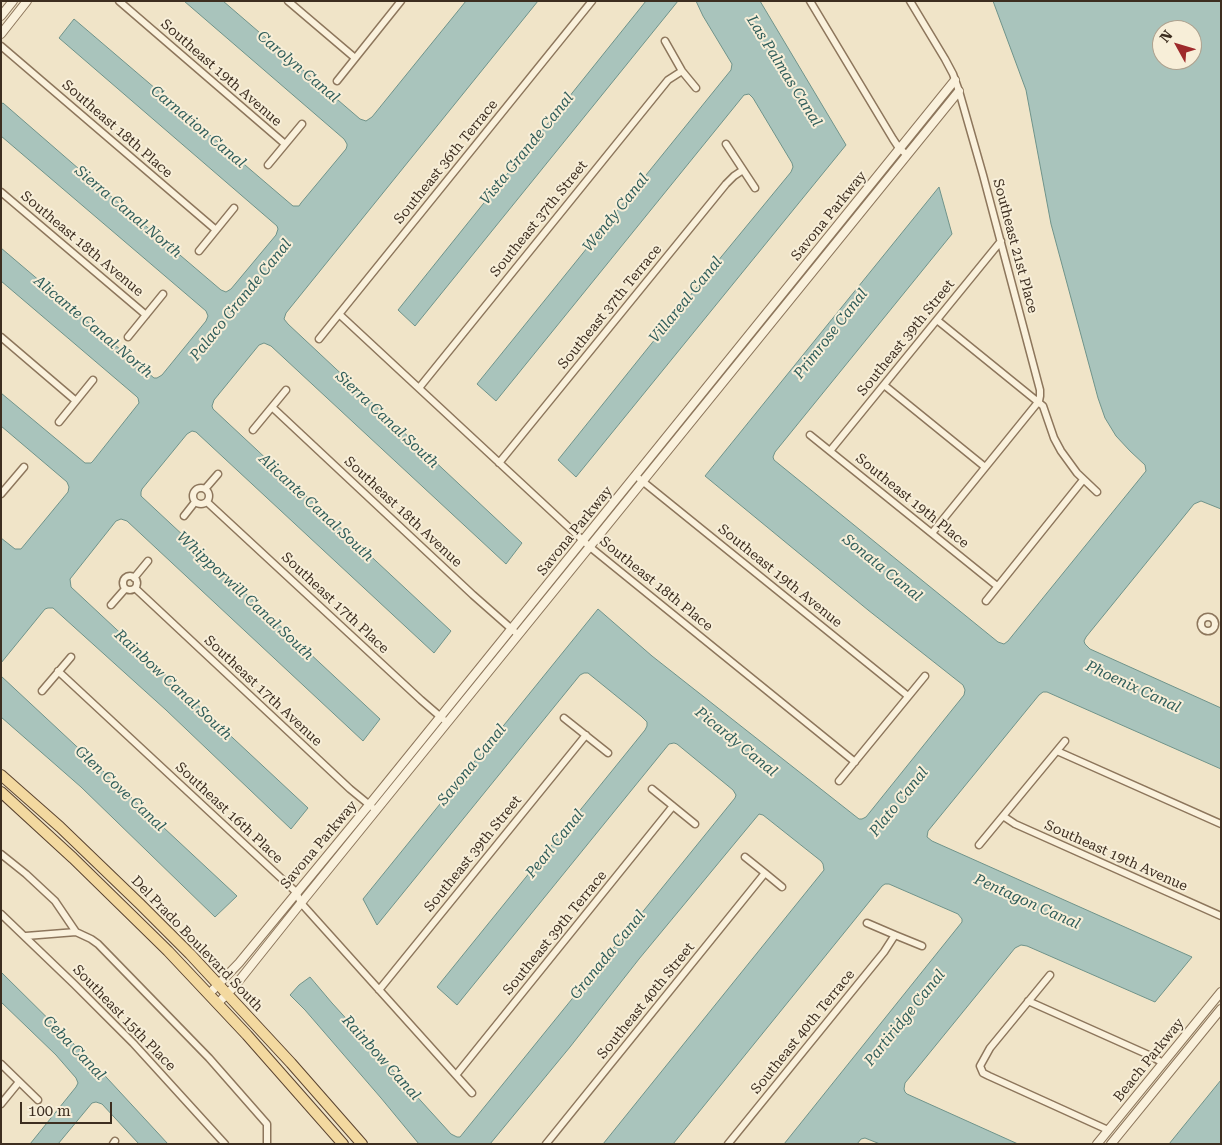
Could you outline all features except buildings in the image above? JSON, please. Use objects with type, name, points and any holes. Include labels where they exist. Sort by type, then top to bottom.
[{"type":"main road","name":"Del Prado Boulevard South","points":[[1,775],[55,822],[220,985],[362,1144]]},
{"type":"main road","name":"Del Prado Boulevard South","points":[[1,792],[168,951],[218,1003],[343,1144]]},
{"type":"street","points":[[1,16],[12,1]]},
{"type":"street","points":[[1,34],[27,1]]},
{"type":"street","name":"Southeast 19th Avenue","points":[[118,1],[285,144]]},
{"type":"street","points":[[288,1],[355,58]]},
{"type":"street","points":[[337,81],[401,1]]},
{"type":"street","name":"Southeast 36th Terrace","points":[[319,338],[592,1]]},
{"type":"street","points":[[810,1],[899,148],[907,155]]},
{"type":"street","name":"Southeast 21st Place","points":[[910,1],[945,59],[959,91],[1040,390],[1039,401],[1046,411],[1060,451],[1070,466],[1097,492]]},
{"type":"street","points":[[665,41],[682,71],[696,88]]},
{"type":"street","name":"Southeast 18th Place","points":[[1,46],[216,230]]},
{"type":"street","name":"Southeast 37th Street","points":[[418,388],[668,80],[682,71]]},
{"type":"street","name":"Savona Parkway","points":[[209,994],[220,985],[239,963],[369,805],[955,80]]},
{"type":"street","name":"Savona Parkway","points":[[218,1003],[228,994],[959,91]]},
{"type":"street","name":"Southeast 19th Avenue","points":[[268,165],[302,124]]},
{"type":"street","points":[[726,144],[755,188]]},
{"type":"street","name":"Southeast 37th Terrace","points":[[499,463],[726,184],[743,170]]},
{"type":"street","name":"Southeast 18th Avenue","points":[[1,192],[146,315]]},
{"type":"street","points":[[199,251],[234,208]]},
{"type":"street","name":"Southeast 39th Street","points":[[830,451],[1001,241]]},
{"type":"street","name":"Southeast 18th Avenue","points":[[128,337],[163,294]]},
{"type":"street","name":"Southeast 18th Place","points":[[339,314],[590,547],[855,762]]},
{"type":"street","points":[[932,533],[1039,401],[937,320]]},
{"type":"street","points":[[755,327],[763,334]]},
{"type":"street","points":[[1,337],[76,401]]},
{"type":"street","points":[[60,422],[93,380]]},
{"type":"street","points":[[884,385],[985,467]]},
{"type":"street","points":[[253,430],[286,390]]},
{"type":"street","name":"Southeast 18th Avenue","points":[[272,407],[518,635]]},
{"type":"street","name":"Southeast 19th Place","points":[[810,435],[997,586]]},
{"type":"street","points":[[1,494],[4,484],[24,467]]},
{"type":"street","points":[[206,489],[218,474]]},
{"type":"street","name":"Southeast 19th Avenue","points":[[636,476],[908,696]]},
{"type":"street","points":[[986,601],[1083,480]]},
{"type":"street","points":[[200,488],[206,489],[210,495],[207,502],[200,504],[195,502],[193,494],[196,490],[200,488]]},
{"type":"street","points":[[184,516],[195,502]]},
{"type":"street","name":"Southeast 17th Place","points":[[207,502],[447,722]]},
{"type":"street","points":[[134,578],[148,561]]},
{"type":"street","points":[[125,589],[124,579],[128,577],[134,578]]},
{"type":"street","points":[[125,589],[135,588],[134,578]]},
{"type":"street","name":"Southeast 17th Avenue","points":[[135,588],[350,789],[376,810]]},
{"type":"street","points":[[112,605],[125,589]]},
{"type":"street","points":[[42,691],[71,656]]},
{"type":"street","name":"Southeast 16th Place","points":[[58,671],[296,892],[301,902],[472,1093]]},
{"type":"street","points":[[839,781],[925,676]]},
{"type":"street","points":[[564,718],[608,753]]},
{"type":"street","name":"Southeast 39th Street","points":[[379,990],[586,735]]},
{"type":"street","points":[[980,845],[1065,741]]},
{"type":"street","points":[[1057,751],[1221,824]]},
{"type":"street","points":[[652,789],[696,824]]},
{"type":"street","name":"Southeast 39th Terrace","points":[[456,1075],[673,806]]},
{"type":"street","name":"Southeast 19th Avenue","points":[[1003,816],[1015,824],[1221,916]]},
{"type":"street","points":[[1,854],[26,874],[55,902],[76,932]]},
{"type":"street","points":[[745,857],[782,887]]},
{"type":"street","name":"Southeast 40th Street","points":[[546,1144],[765,873]]},
{"type":"street","name":"Southeast 15th Place","points":[[1,914],[26,936],[133,1043],[225,1144]]},
{"type":"street","points":[[867,923],[922,946]]},
{"type":"street","points":[[26,936],[76,932],[98,944],[209,1058],[267,1124],[267,1144]]},
{"type":"street","name":"Southeast 40th Terrace","points":[[728,1144],[884,952],[895,935]]},
{"type":"street","points":[[1050,975],[990,1048],[980,1066],[983,1072],[989,1076],[1108,1130],[1117,1136]]},
{"type":"street","name":"Beach Parkway","points":[[1097,1144],[1221,992]]},
{"type":"street","points":[[1028,1001],[1139,1050],[1163,1062],[1172,1069]]},
{"type":"street","name":"Beach Parkway","points":[[1111,1144],[1221,1009]]},
{"type":"street","points":[[1,1064],[38,1100]]},
{"type":"street","points":[[1,1104],[19,1082]]},
{"type":"water","points":[[184,1],[223,1],[360,119],[366,121],[372,117],[466,1],[538,1],[286,313],[284,319],[522,543],[506,564],[271,346],[264,343],[259,345],[214,400],[213,409],[451,631],[434,653],[196,432],[192,431],[187,434],[141,492],[141,496],[380,719],[363,741],[127,521],[121,519],[116,521],[70,579],[71,587],[308,808],[291,829],[166,710],[53,608],[45,609],[1,663],[1,538],[15,549],[21,549],[68,492],[69,487],[67,482],[1,426],[1,393],[85,463],[93,461],[139,403],[136,396],[1,281],[1,248],[154,378],[162,375],[208,316],[206,311],[1,136],[1,104],[3,103],[221,290],[226,292],[231,289],[276,235],[277,226],[59,38],[74,19],[293,206],[299,206],[347,146],[344,139]]},
{"type":"water","points":[[646,1],[678,1],[415,326],[398,310]]},
{"type":"water","points":[[696,1],[760,1],[846,145],[576,477],[558,460],[791,172],[793,167],[753,98],[749,94],[744,95],[496,401],[477,384],[731,70],[732,64]]},
{"type":"water","points":[[993,1],[1221,1],[1221,509],[1201,501],[1194,504],[1084,641],[1090,649],[1221,708],[1221,769],[1047,692],[1043,692],[928,831],[927,837],[932,841],[1192,957],[1155,1002],[1027,946],[1021,945],[1015,948],[905,1083],[904,1089],[907,1094],[1018,1144],[880,1144],[865,1138],[861,1139],[857,1144],[784,1144],[962,922],[958,914],[889,884],[885,884],[673,1144],[603,1144],[824,870],[821,861],[763,815],[759,814],[490,1144],[419,1144],[305,1010],[290,995],[299,985],[310,977],[451,1134],[460,1137],[735,798],[736,795],[733,790],[677,744],[669,744],[457,1005],[437,987],[647,726],[647,722],[641,716],[588,673],[584,673],[580,675],[377,925],[363,899],[598,609],[652,656],[859,819],[866,817],[964,695],[963,685],[868,610],[705,476],[939,187],[952,234],[775,452],[774,460],[998,642],[1004,644],[1146,471],[1145,465],[1116,436],[1105,418],[1051,224],[1026,90]]},
{"type":"water","name":"Glen Cove Canal","points":[[1,676],[237,896],[215,917],[81,787],[1,717]]},
{"type":"water","name":"Ceba Canal","points":[[1,972],[95,1065],[168,1144],[139,1144],[102,1104],[96,1102],[92,1103],[58,1144],[30,1144],[78,1083],[76,1078],[56,1055],[1,1002]]},
{"type":"water","points":[[1221,1080],[1221,1144],[1169,1144]]},
{"type":"water label","name":"Carolyn Canal","points":[[298,67]]},
{"type":"water label","name":"Las Palmas Canal","points":[[784,71]]},
{"type":"water label","name":"Carnation Canal","points":[[198,127]]},
{"type":"water label","name":"Vista Grande Canal","points":[[527,149]]},
{"type":"water label","name":"Sierra Canal North","points":[[128,212]]},
{"type":"water label","name":"Wendy Canal","points":[[616,213]]},
{"type":"water label","name":"Palaco Grande Canal","points":[[241,300]]},
{"type":"water label","name":"Villareal Canal","points":[[686,300]]},
{"type":"water label","name":"Alicante Canal North","points":[[93,327]]},
{"type":"water label","name":"Primrose Canal","points":[[831,334]]},
{"type":"water label","name":"Sierra Canal South","points":[[387,420]]},
{"type":"water label","name":"Alicante Canal South","points":[[316,508]]},
{"type":"water label","name":"Sonata Canal","points":[[882,568]]},
{"type":"water label","name":"Whipporwill Canal South","points":[[245,596]]},
{"type":"water label","name":"Rainbow Canal South","points":[[173,685]]},
{"type":"water label","name":"Phoenix Canal","points":[[1133,687]]},
{"type":"water label","name":"Picardy Canal","points":[[736,742]]},
{"type":"water label","name":"Savona Canal","points":[[472,765]]},
{"type":"water label","name":"Plato Canal","points":[[899,802]]},
{"type":"water label","name":"Pearl Canal","points":[[555,844]]},
{"type":"water label","name":"Pentagon Canal","points":[[1027,902]]},
{"type":"water label","name":"Granada Canal","points":[[608,955]]},
{"type":"water label","name":"Partiridge Canal","points":[[905,1018]]},
{"type":"water label","name":"Rainbow Canal","points":[[381,1058]]}]
